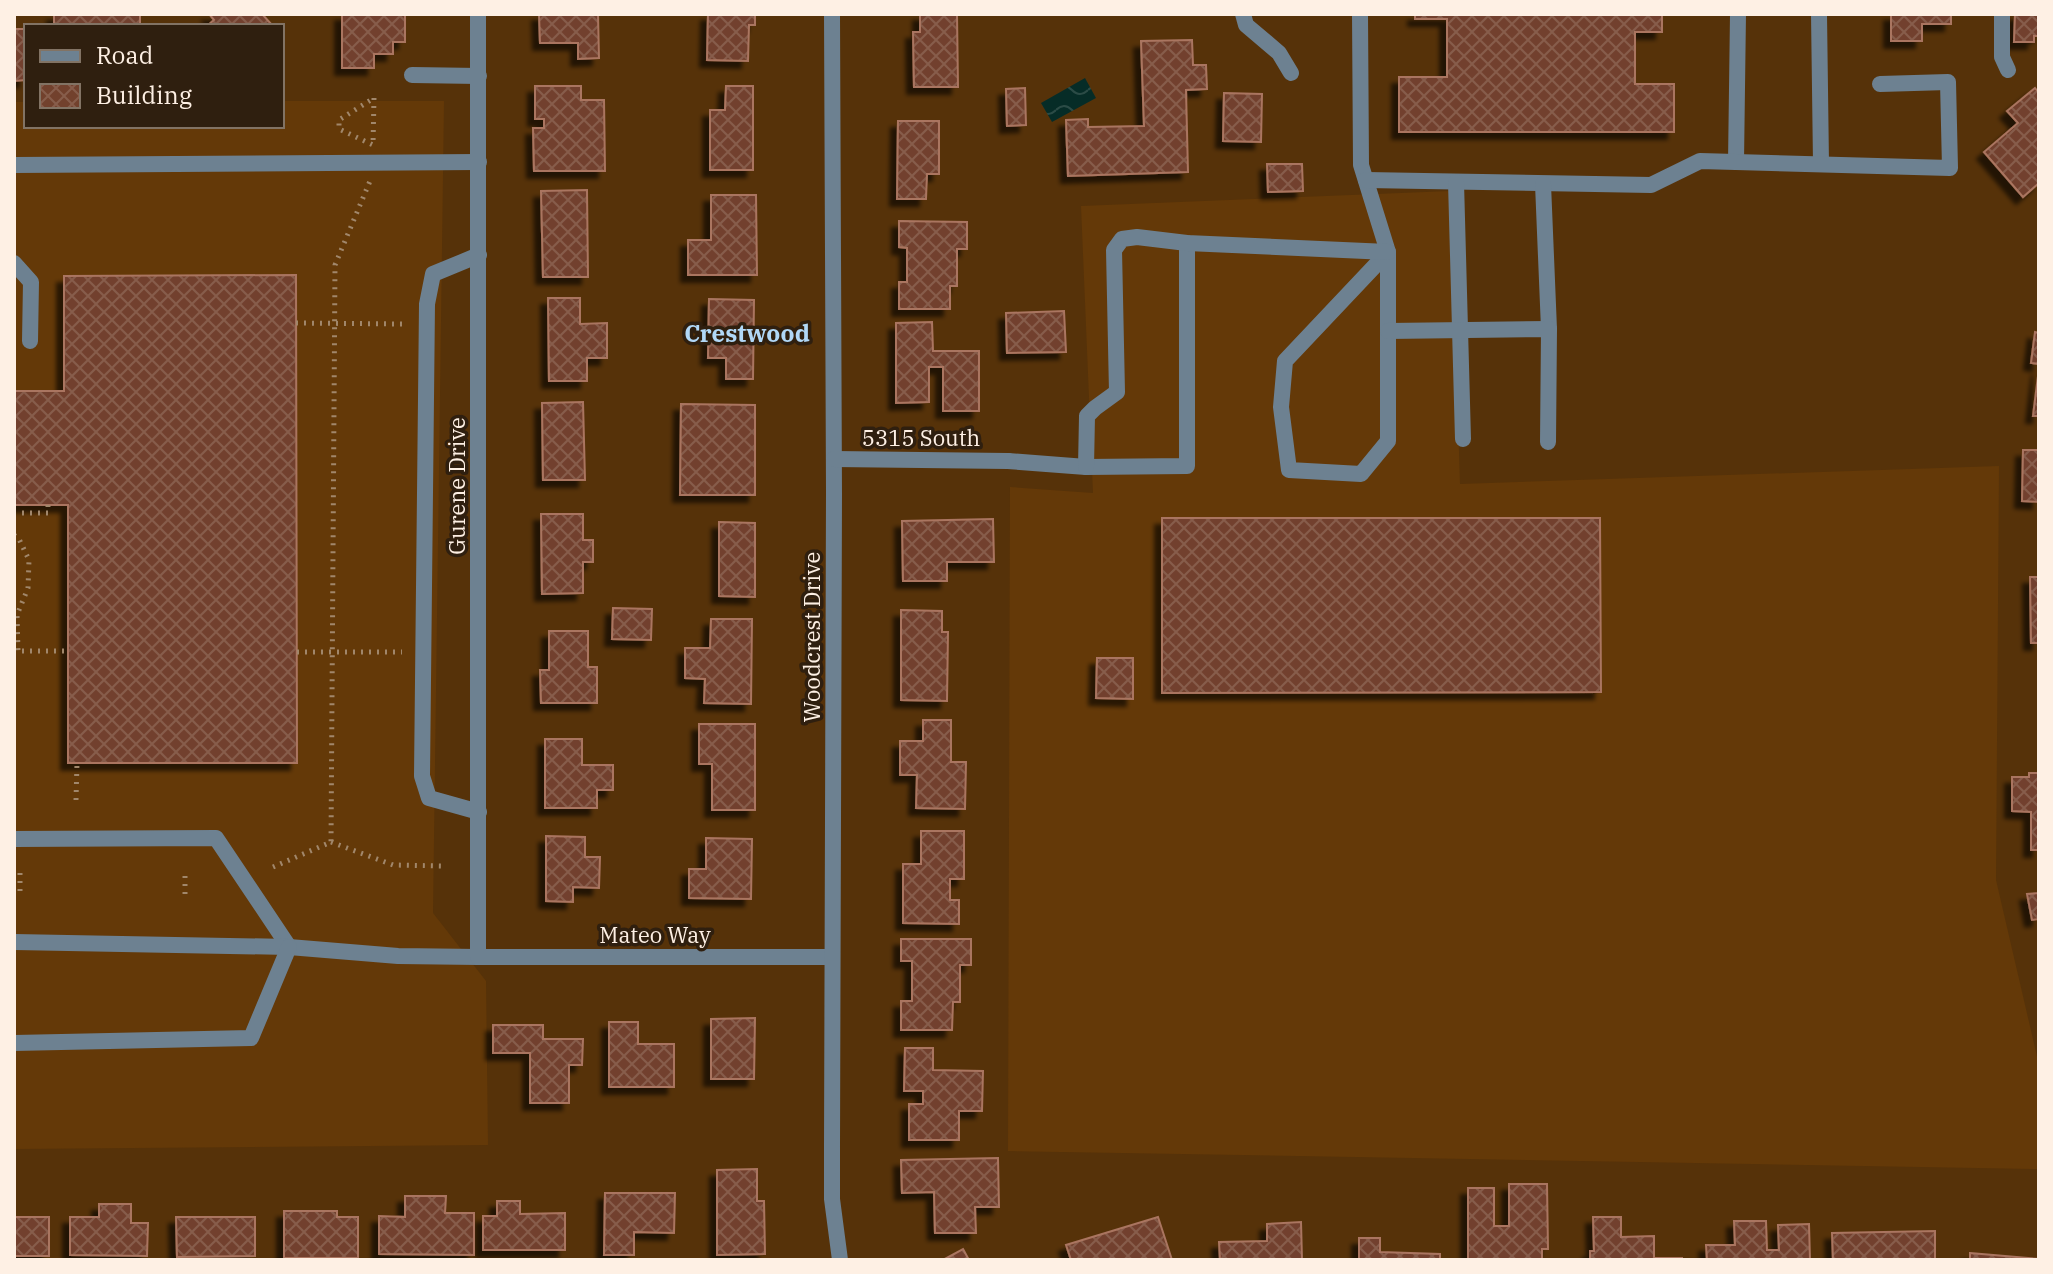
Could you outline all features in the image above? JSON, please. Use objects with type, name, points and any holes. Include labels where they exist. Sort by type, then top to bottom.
[{"type":"street","name":"Gurene Drive","points":[[478,14],[478,957]]},
{"type":"street","name":"Woodcrest Drive","points":[[832,14],[832,1199],[840,1260]]},
{"type":"street","points":[[1243,14],[1246,25],[1279,53],[1291,73]]},
{"type":"street","points":[[1360,14],[1361,165],[1388,252],[1388,441],[1361,474],[1289,470],[1281,407],[1285,361],[1388,252]]},
{"type":"street","points":[[1736,162],[1738,14]]},
{"type":"street","points":[[1819,14],[1821,164]]},
{"type":"street","points":[[2002,14],[2002,57],[2008,70]]},
{"type":"street","points":[[412,75],[479,76]]},
{"type":"street","points":[[1366,180],[1651,185],[1700,161],[1950,168],[1948,82],[1880,84]]},
{"type":"street","points":[[14,165],[479,162]]},
{"type":"street","points":[[1456,182],[1463,439]]},
{"type":"street","points":[[1543,184],[1549,329],[1548,442]]},
{"type":"street","points":[[1086,467],[1087,416],[1117,392],[1114,250],[1122,239],[1137,237],[1187,243],[1388,252]]},
{"type":"street","name":"5315 South","points":[[834,459],[1008,461],[1086,467],[1187,466],[1187,243]]},
{"type":"street","points":[[479,255],[433,274],[427,304],[422,776],[429,798],[479,812]]},
{"type":"street","points":[[14,263],[31,282],[30,341]]},
{"type":"street","points":[[1388,331],[1549,329]]},
{"type":"street","points":[[14,839],[216,838],[289,947],[251,1038],[14,1043]]},
{"type":"street","name":"Mateo Way","points":[[14,942],[289,947],[398,956],[832,957]]},
{"type":"path","points":[[374,98],[373,114],[373,145],[339,129],[339,120],[374,98]]},
{"type":"path","points":[[331,842],[335,265],[372,176]]},
{"type":"path","points":[[296,323],[405,324]]},
{"type":"path","points":[[14,513],[48,513],[48,505]]},
{"type":"path","points":[[14,535],[29,560],[28,588],[17,615],[16,651],[68,651]]},
{"type":"path","points":[[297,652],[402,652]]},
{"type":"path","points":[[76,800],[77,763]]},
{"type":"path","points":[[273,867],[331,842],[393,865],[444,866]]},
{"type":"path","points":[[185,871],[185,894]]},
{"type":"path","points":[[20,873],[20,896]]},
{"type":"shaded area","points":[[284,101],[444,101],[433,913],[486,981],[488,1145],[14,1149],[14,102],[24,102],[24,128],[284,128]]},
{"type":"shaded area","points":[[1451,191],[1460,484],[1999,466],[1996,880],[2039,1065],[2039,1169],[1008,1151],[1010,487],[1093,493],[1081,206]]},
{"type":"water","points":[[1085,78],[1096,98],[1052,122],[1041,103]]},
{"type":"building","points":[[54,14],[140,14],[140,24],[54,24]]},
{"type":"building","points":[[209,14],[262,14],[271,24],[209,24],[214,20]]},
{"type":"building","points":[[342,14],[405,14],[405,42],[393,42],[393,54],[374,54],[374,68],[342,68]]},
{"type":"building","points":[[539,14],[598,14],[599,58],[578,59],[578,43],[540,43]]},
{"type":"building","points":[[708,14],[755,14],[755,25],[749,25],[748,61],[707,60]]},
{"type":"building","points":[[920,14],[957,14],[958,87],[914,87],[913,32],[920,32]]},
{"type":"building","points":[[1415,14],[1662,14],[1662,32],[1635,32],[1635,84],[1674,84],[1674,132],[1399,132],[1399,77],[1447,77],[1447,19],[1415,19]]},
{"type":"building","points":[[1891,14],[1951,14],[1951,24],[1922,24],[1922,41],[1891,41]]},
{"type":"building","points":[[2015,14],[2039,14],[2039,36],[2034,36],[2034,42],[2014,42]]},
{"type":"building","points":[[14,29],[24,29],[24,80],[14,81]]},
{"type":"building","points":[[1192,40],[1193,65],[1206,65],[1207,89],[1186,90],[1188,172],[1068,176],[1066,120],[1088,119],[1088,127],[1144,126],[1141,41]]},
{"type":"building","points":[[535,86],[581,86],[581,100],[604,100],[605,171],[534,171],[533,128],[544,128],[544,119],[535,119]]},
{"type":"building","points":[[726,86],[753,86],[753,170],[710,170],[710,110],[725,110]]},
{"type":"building","points":[[1025,88],[1026,125],[1007,126],[1006,89]]},
{"type":"building","points":[[2035,88],[2039,93],[2039,183],[2023,197],[1984,152],[2018,123],[2007,111]]},
{"type":"building","points":[[1224,93],[1262,94],[1261,142],[1223,141]]},
{"type":"building","points":[[898,121],[939,121],[939,174],[927,174],[926,199],[897,199]]},
{"type":"building","points":[[1267,164],[1302,164],[1303,191],[1268,192]]},
{"type":"building","points":[[587,190],[588,277],[543,277],[541,191]]},
{"type":"building","points":[[711,195],[756,195],[757,275],[688,275],[688,240],[711,240]]},
{"type":"building","points":[[899,221],[967,222],[967,249],[957,249],[957,286],[950,286],[950,309],[899,309],[899,282],[907,282],[907,248],[899,247]]},
{"type":"building","points":[[296,275],[297,763],[68,763],[68,505],[14,505],[14,391],[64,391],[64,276]]},
{"type":"building","points":[[548,298],[580,298],[580,324],[607,323],[607,358],[587,358],[587,381],[549,381]]},
{"type":"building","points":[[709,299],[754,300],[753,379],[726,379],[726,358],[708,358]]},
{"type":"building","points":[[1064,311],[1066,352],[1007,353],[1006,313]]},
{"type":"building","points":[[932,322],[933,351],[979,351],[979,411],[943,411],[943,367],[929,367],[929,402],[896,403],[896,323]]},
{"type":"building","points":[[2035,332],[2039,333],[2039,364],[2031,363]]},
{"type":"building","points":[[2039,368],[2039,416],[2033,416]]},
{"type":"building","points":[[583,402],[585,480],[543,480],[542,403]]},
{"type":"building","points":[[681,404],[755,405],[755,495],[680,495]]},
{"type":"building","points":[[2023,450],[2039,450],[2039,502],[2022,501]]},
{"type":"building","points":[[541,514],[583,514],[583,540],[593,540],[593,562],[583,562],[583,593],[542,594]]},
{"type":"building","points":[[1162,518],[1600,518],[1601,692],[1162,693]]},
{"type":"building","points":[[993,519],[994,562],[947,562],[947,581],[903,581],[902,521]]},
{"type":"building","points":[[719,522],[755,523],[755,597],[719,596]]},
{"type":"building","points":[[2030,577],[2039,577],[2039,643],[2031,643]]},
{"type":"building","points":[[613,608],[652,609],[651,640],[612,639]]},
{"type":"building","points":[[901,610],[942,611],[942,632],[948,632],[947,701],[901,700]]},
{"type":"building","points":[[711,619],[752,619],[751,704],[704,703],[705,679],[685,678],[685,648],[710,648]]},
{"type":"building","points":[[549,631],[588,631],[588,667],[597,667],[597,703],[541,703],[540,670],[549,670]]},
{"type":"building","points":[[1097,658],[1133,658],[1133,699],[1096,698]]},
{"type":"building","points":[[923,720],[951,720],[951,762],[966,762],[965,809],[916,808],[917,775],[900,775],[900,741],[923,741]]},
{"type":"building","points":[[699,724],[755,724],[755,810],[712,810],[712,764],[699,764]]},
{"type":"building","points":[[545,739],[582,739],[582,765],[613,765],[613,790],[597,790],[597,808],[545,808]]},
{"type":"building","points":[[2029,773],[2039,773],[2039,850],[2031,850],[2031,812],[2012,811],[2012,777],[2029,777]]},
{"type":"building","points":[[921,831],[964,831],[964,879],[950,879],[950,900],[959,900],[959,924],[903,923],[903,864],[921,864]]},
{"type":"building","points":[[546,836],[585,837],[585,857],[600,857],[599,888],[573,887],[573,902],[546,901]]},
{"type":"building","points":[[706,838],[752,839],[751,899],[689,898],[689,869],[706,869]]},
{"type":"building","points":[[2039,893],[2039,919],[2032,920],[2027,894]]},
{"type":"building","points":[[901,939],[971,939],[971,965],[960,965],[960,1002],[953,1002],[952,1030],[901,1030],[901,1001],[912,1001],[912,961],[901,961]]},
{"type":"building","points":[[755,1018],[754,1079],[711,1079],[711,1019]]},
{"type":"building","points":[[609,1022],[638,1022],[638,1044],[674,1044],[674,1087],[609,1087]]},
{"type":"building","points":[[493,1025],[543,1025],[543,1039],[583,1039],[582,1065],[569,1065],[569,1103],[530,1103],[530,1053],[493,1053]]},
{"type":"building","points":[[905,1048],[933,1048],[933,1070],[983,1071],[982,1111],[959,1111],[959,1140],[909,1140],[909,1104],[923,1104],[923,1091],[904,1091]]},
{"type":"building","points":[[998,1158],[999,1207],[975,1207],[976,1233],[935,1233],[934,1192],[902,1193],[901,1160]]},
{"type":"building","points":[[757,1169],[757,1201],[764,1201],[765,1254],[717,1255],[717,1170]]},
{"type":"building","points":[[1509,1184],[1547,1184],[1548,1249],[1542,1249],[1542,1260],[1468,1260],[1468,1188],[1494,1188],[1494,1226],[1509,1226]]},
{"type":"building","points":[[605,1193],[675,1193],[674,1233],[634,1232],[634,1255],[604,1255]]},
{"type":"building","points":[[405,1196],[446,1196],[445,1213],[474,1213],[474,1255],[379,1254],[379,1216],[405,1217]]},
{"type":"building","points":[[497,1201],[520,1201],[520,1214],[565,1213],[565,1250],[483,1250],[483,1216],[497,1216]]},
{"type":"building","points":[[99,1204],[131,1204],[131,1223],[148,1223],[147,1256],[70,1255],[70,1217],[99,1217]]},
{"type":"building","points":[[284,1211],[337,1211],[337,1217],[358,1217],[358,1258],[284,1258]]},
{"type":"building","points":[[14,1217],[49,1217],[49,1256],[14,1256]]},
{"type":"building","points":[[176,1217],[255,1217],[255,1256],[177,1257]]},
{"type":"building","points":[[1158,1217],[1172,1260],[1071,1260],[1066,1245]]},
{"type":"building","points":[[1593,1217],[1621,1217],[1621,1237],[1654,1236],[1654,1258],[1682,1260],[1590,1260],[1590,1251],[1594,1251]]},
{"type":"building","points":[[1734,1221],[1766,1221],[1767,1250],[1779,1250],[1778,1225],[1809,1224],[1810,1260],[1707,1260],[1706,1245],[1735,1245]]},
{"type":"building","points":[[1301,1222],[1302,1260],[1220,1260],[1219,1242],[1267,1241],[1267,1224]]},
{"type":"building","points":[[1935,1231],[1935,1260],[1833,1260],[1832,1233]]},
{"type":"building","points":[[1359,1238],[1380,1238],[1380,1252],[1440,1254],[1440,1260],[1359,1260]]},
{"type":"building","points":[[963,1249],[969,1260],[943,1260]]},
{"type":"building","points":[[1970,1253],[2039,1259],[2039,1260],[1970,1260]]},
{"type":"district","name":"Crestwood","points":[[747,334]]}]
